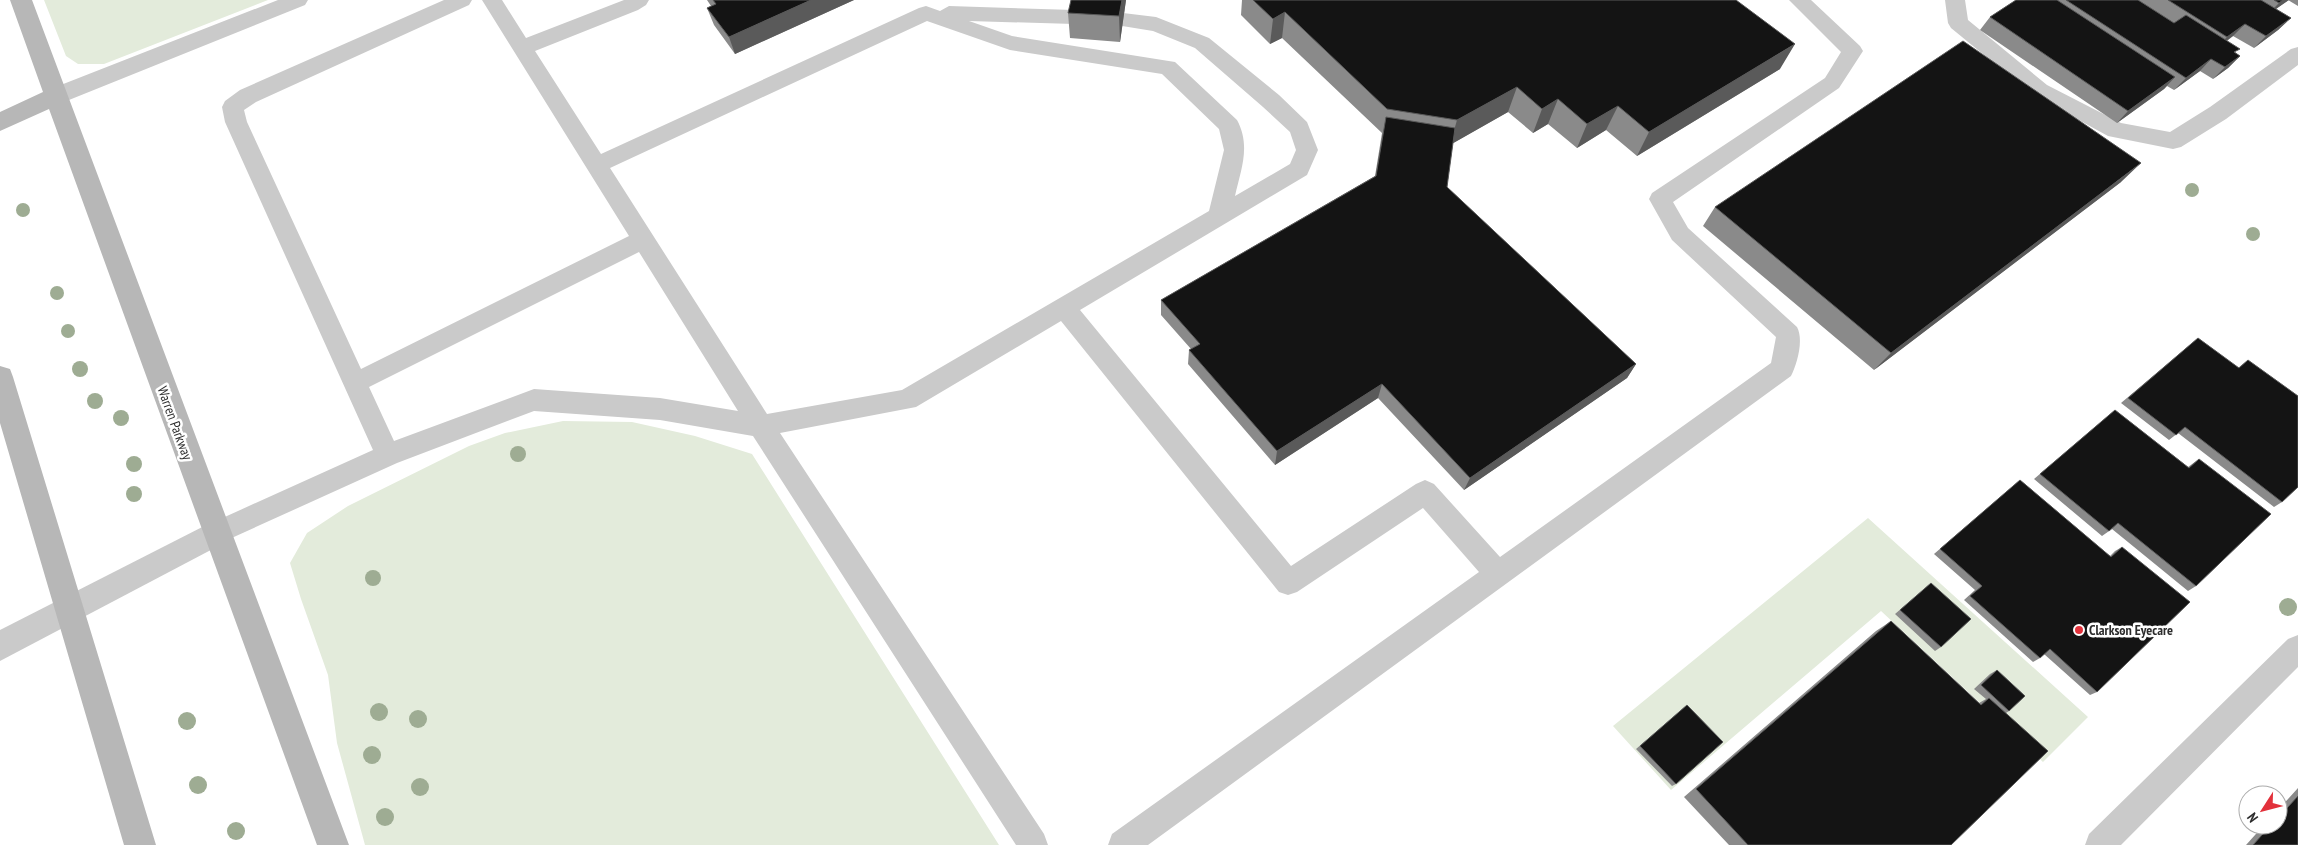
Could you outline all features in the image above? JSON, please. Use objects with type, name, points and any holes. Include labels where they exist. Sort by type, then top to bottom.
[{"type":"main road","name":"Warren Parkway","points":[[21,0],[216,533],[333,845]]},
{"type":"main road","points":[[0,122],[56,96]]},
{"type":"main road","points":[[0,377],[140,845]]},
{"type":"street","points":[[0,646],[216,533]]},
{"type":"lane","points":[[56,96],[298,0]]},
{"type":"lane","points":[[388,456],[236,122],[233,107],[248,96],[462,0]]},
{"type":"lane","points":[[492,0],[761,426],[1033,845]]},
{"type":"lane","points":[[523,47],[631,5],[639,0]]},
{"type":"lane","points":[[1123,845],[1782,369],[1789,334],[1680,234],[1660,199],[1832,83],[1853,51],[1799,0]]},
{"type":"lane","points":[[1955,0],[1958,23],[2040,90],[2116,130],[2173,141],[2218,113],[2298,54]]},
{"type":"lane","points":[[597,165],[926,12],[1074,17]]},
{"type":"lane","points":[[926,12],[1010,43],[1168,66],[1229,126],[1235,150],[1219,216]]},
{"type":"lane","points":[[216,533],[388,456],[534,400],[660,409],[761,426],[907,400],[1299,168],[1307,150],[1299,128],[1271,101],[1202,43],[1156,24],[1123,20]]},
{"type":"lane","points":[[355,383],[644,239]]},
{"type":"lane","points":[[1064,308],[1288,583],[1424,492],[1498,574]]},
{"type":"lane","points":[[2100,845],[2298,648]]},
{"type":"green space","points":[[44,0],[268,0],[104,64],[78,64],[66,56]]},
{"type":"green space","points":[[563,421],[632,422],[695,436],[752,454],[999,845],[365,845],[337,743],[328,675],[290,563],[307,533],[348,506],[469,446],[505,433]]},
{"type":"green space","points":[[1868,518],[2088,717],[2043,762],[1881,611],[1671,790],[1613,726]]},
{"type":"building","points":[[713,0],[811,0],[729,37],[707,8],[716,4]]},
{"type":"building","points":[[1071,0],[1122,0],[1119,16],[1068,13]]},
{"type":"building","points":[[1253,0],[1736,0],[1795,44],[1649,132],[1618,106],[1587,124],[1558,99],[1542,109],[1517,87],[1457,120],[1387,109],[1285,12],[1273,19]]},
{"type":"building","points":[[2016,0],[2057,0],[2175,77],[2128,111],[1990,17]]},
{"type":"building","points":[[2066,0],[2138,0],[2174,23],[2186,15],[2240,49],[2234,52],[2240,56],[2225,67],[2211,59],[2186,78]]},
{"type":"building","points":[[2168,0],[2261,0],[2291,18],[2266,36],[2245,24],[2227,37]]},
{"type":"building","points":[[1963,41],[2141,163],[1891,353],[1715,207]]},
{"type":"building","points":[[1386,117],[1455,128],[1447,187],[1636,364],[1470,478],[1382,384],[1277,451],[1189,350],[1200,344],[1161,300],[1376,176]]},
{"type":"building","points":[[2198,338],[2239,368],[2248,360],[2298,396],[2298,487],[2282,502],[2185,427],[2176,435],[2128,398]]},
{"type":"building","points":[[2115,410],[2189,468],[2199,459],[2271,514],[2196,586],[2118,523],[2109,531],[2040,474]]},
{"type":"building","points":[[2020,480],[2111,557],[2122,547],[2190,602],[2097,692],[2050,649],[2040,658],[1970,596],[1982,586],[1940,549]]},
{"type":"building","points":[[1931,583],[1971,619],[1941,647],[1900,610]]},
{"type":"building","points":[[1891,621],[1981,705],[1989,698],[2048,751],[1951,845],[1748,845],[1696,789]]},
{"type":"building","points":[[1997,670],[2025,696],[2009,711],[1981,685]]},
{"type":"building","points":[[1687,705],[1723,742],[1676,784],[1640,746]]},
{"type":"building","points":[[2298,796],[2298,845],[2253,845],[2262,835],[2288,835],[2288,807]]},
{"type":"place","name":"Clarkson Eyecare","points":[[2079,630]]}]
